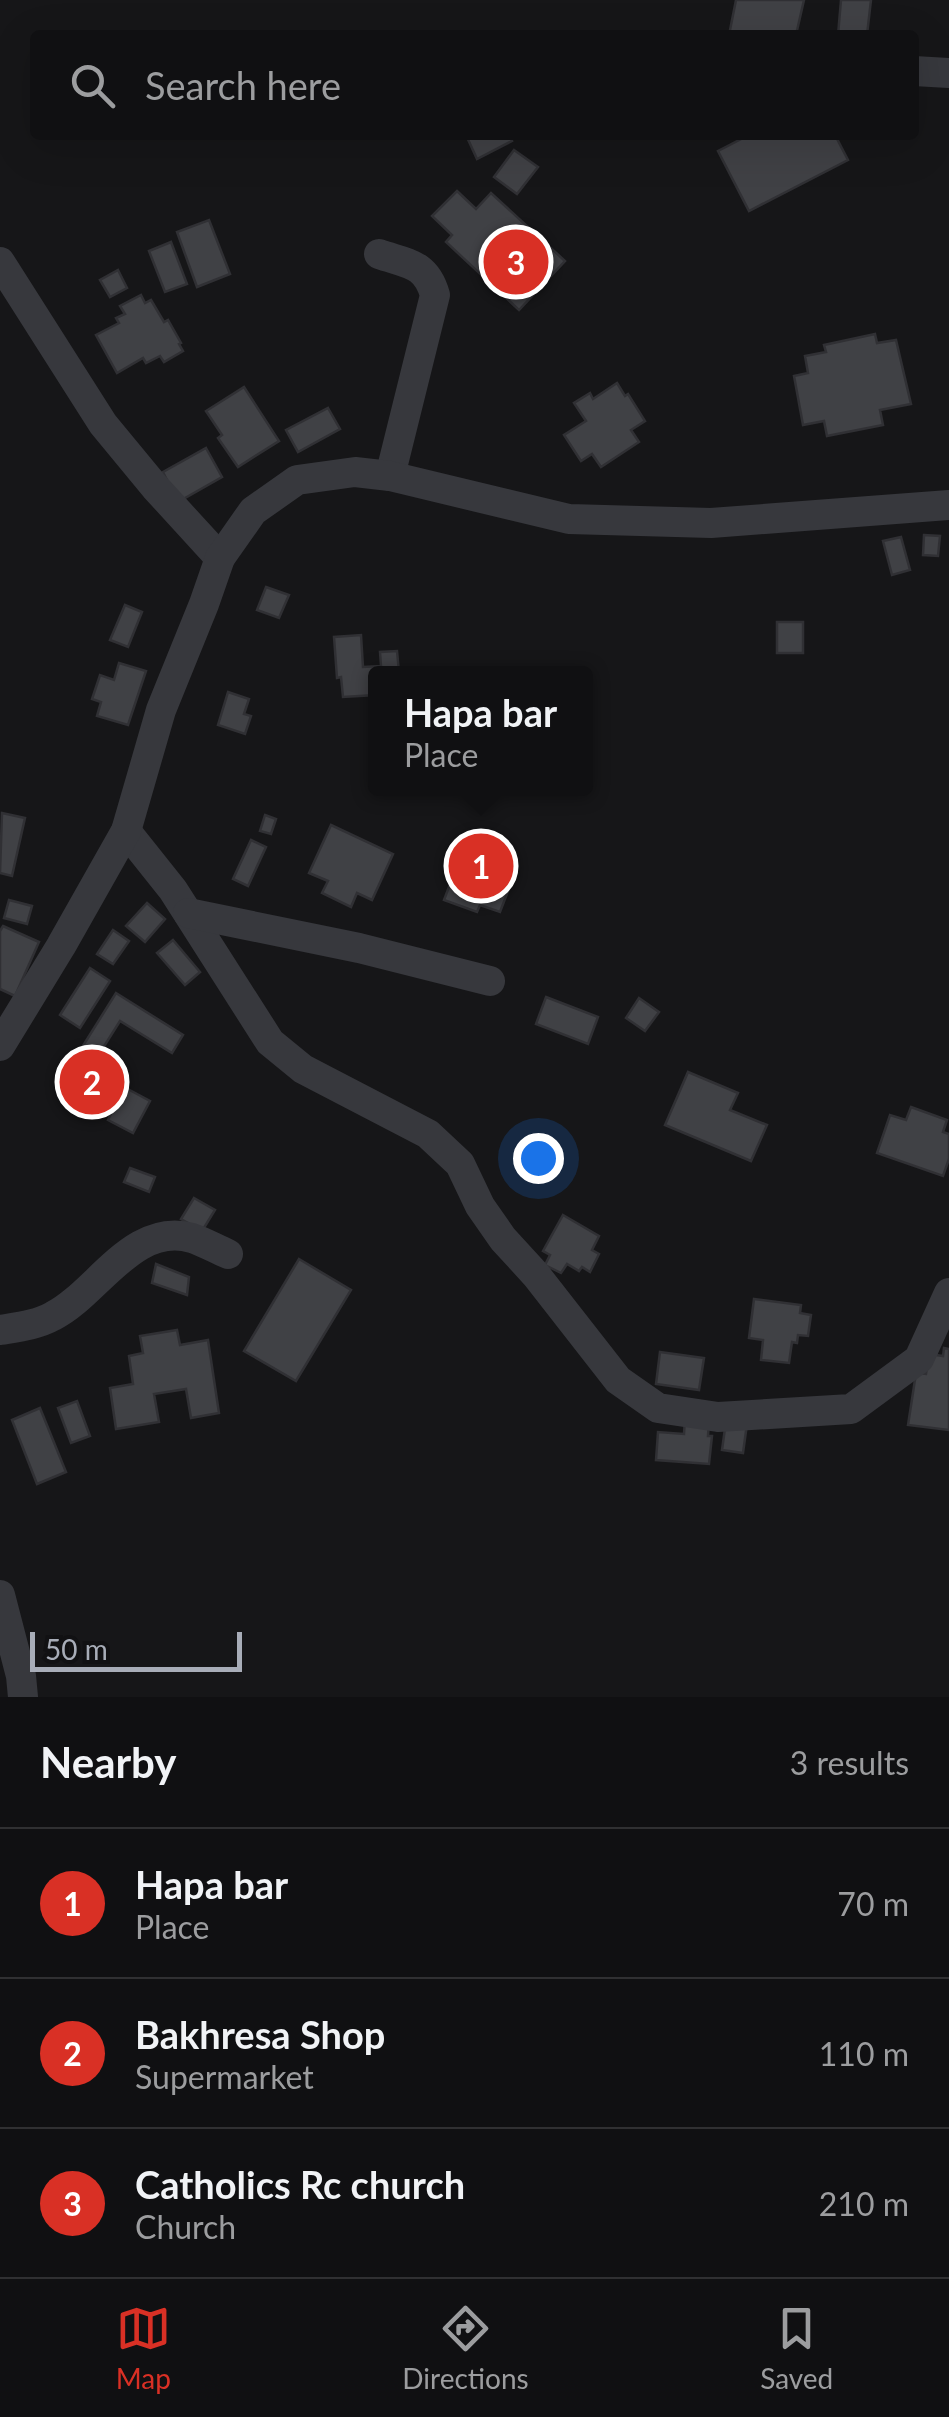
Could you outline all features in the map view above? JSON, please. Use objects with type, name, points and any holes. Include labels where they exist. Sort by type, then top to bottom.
[{"type":"street","points":[[919,71],[949,73]]},
{"type":"street","points":[[380,254],[418,267],[430,278],[435,295],[390,476]]},
{"type":"street","points":[[0,262],[103,424],[154,488],[220,558]]},
{"type":"street","points":[[0,1046],[126,831],[161,710],[220,558],[253,511],[297,480],[355,472],[390,476],[569,518],[711,523],[949,505]]},
{"type":"street","points":[[126,831],[156,866],[270,1042],[303,1069],[428,1134],[460,1164],[480,1206],[618,1380],[658,1408],[718,1417],[851,1408],[919,1359],[949,1293]]},
{"type":"street","points":[[188,913],[359,948],[490,981]]},
{"type":"street","points":[[0,1330],[54,1316],[124,1255],[160,1238],[189,1237],[228,1254]]},
{"type":"street","points":[[0,1596],[23,1697]]},
{"type":"building","points":[[736,0],[804,0],[797,30],[730,30]]},
{"type":"building","points":[[841,0],[871,0],[868,30],[838,30]]},
{"type":"building","points":[[468,140],[512,140],[512,141],[477,159]]},
{"type":"building","points":[[739,140],[838,140],[848,160],[749,211],[718,151]]},
{"type":"building","points":[[514,150],[538,167],[517,194],[494,177]]},
{"type":"building","points":[[457,191],[476,209],[491,193],[565,261],[519,310],[446,242],[452,235],[432,216]]},
{"type":"building","points":[[209,220],[230,274],[197,287],[177,232]]},
{"type":"building","points":[[171,242],[187,284],[165,292],[149,251]]},
{"type":"building","points":[[118,270],[127,288],[110,297],[100,280]]},
{"type":"building","points":[[141,295],[145,303],[151,300],[164,322],[168,320],[183,351],[164,362],[160,356],[146,363],[143,358],[117,373],[96,335],[119,323],[116,318],[125,314],[120,306]]},
{"type":"building","points":[[875,334],[877,343],[896,340],[911,404],[880,410],[883,425],[827,436],[824,421],[803,425],[794,376],[808,373],[805,356],[826,352],[824,345]]},
{"type":"building","points":[[617,383],[645,421],[631,430],[639,442],[601,467],[592,454],[581,461],[564,435],[586,421],[574,403],[590,393],[593,399]]},
{"type":"building","points":[[244,387],[279,441],[238,467],[206,411]]},
{"type":"building","points":[[328,408],[340,429],[298,452],[286,430]]},
{"type":"building","points":[[206,448],[222,477],[178,502],[163,472]]},
{"type":"building","points":[[924,535],[940,536],[938,556],[923,555]]},
{"type":"building","points":[[901,537],[910,570],[892,575],[883,541]]},
{"type":"building","points":[[266,587],[289,595],[279,618],[257,610]]},
{"type":"building","points":[[125,605],[142,612],[128,647],[110,640]]},
{"type":"building","points":[[777,622],[803,622],[803,653],[777,653]]},
{"type":"building","points":[[361,635],[363,667],[368,667],[368,695],[343,697],[341,677],[337,678],[334,637]]},
{"type":"building","points":[[397,651],[398,666],[381,666],[380,652]]},
{"type":"building","points":[[119,663],[146,671],[128,725],[97,716],[101,702],[92,699],[100,675],[114,680]]},
{"type":"building","points":[[228,692],[249,699],[244,714],[251,716],[245,734],[218,725]]},
{"type":"building","points":[[2,813],[25,818],[12,876],[0,873]]},
{"type":"building","points":[[265,815],[276,819],[271,834],[260,831]]},
{"type":"building","points":[[331,825],[393,854],[372,900],[357,893],[351,907],[322,893],[328,881],[309,873]]},
{"type":"building","points":[[469,834],[511,850],[499,882],[510,886],[500,912],[480,905],[477,912],[444,900]]},
{"type":"building","points":[[251,840],[266,847],[248,886],[233,879]]},
{"type":"building","points":[[9,900],[32,906],[27,924],[4,918]]},
{"type":"building","points":[[147,903],[165,919],[145,942],[126,926]]},
{"type":"building","points":[[3,926],[39,942],[15,996],[0,989]]},
{"type":"building","points":[[113,930],[129,941],[113,964],[97,954]]},
{"type":"building","points":[[173,940],[200,972],[185,985],[157,953]]},
{"type":"building","points":[[90,968],[110,981],[80,1028],[60,1015]]},
{"type":"building","points":[[116,993],[183,1035],[172,1053],[120,1021],[91,1067],[76,1057]]},
{"type":"building","points":[[546,997],[598,1017],[588,1044],[536,1024]]},
{"type":"building","points":[[639,998],[659,1012],[645,1031],[626,1018]]},
{"type":"building","points":[[89,1069],[106,1078],[96,1095],[79,1086]]},
{"type":"building","points":[[688,1072],[738,1093],[730,1110],[767,1125],[751,1161],[665,1125]]},
{"type":"building","points":[[124,1087],[150,1101],[133,1133],[108,1120]]},
{"type":"building","points":[[911,1107],[947,1120],[943,1132],[949,1134],[949,1159],[943,1176],[877,1153],[890,1115],[906,1120]]},
{"type":"building","points":[[130,1168],[155,1177],[149,1192],[124,1182]]},
{"type":"building","points":[[194,1198],[215,1210],[202,1231],[181,1219]]},
{"type":"building","points":[[563,1215],[599,1236],[592,1250],[599,1254],[590,1272],[567,1264],[561,1273],[545,1265],[550,1255],[543,1251]]},
{"type":"building","points":[[299,1259],[351,1290],[296,1381],[244,1351]]},
{"type":"building","points":[[156,1264],[189,1277],[187,1295],[152,1283]]},
{"type":"building","points":[[754,1299],[801,1305],[800,1313],[811,1315],[808,1336],[798,1335],[797,1343],[792,1342],[789,1363],[761,1360],[763,1340],[749,1338]]},
{"type":"building","points":[[177,1330],[180,1345],[208,1340],[219,1413],[191,1418],[186,1389],[154,1394],[159,1422],[116,1429],[110,1388],[133,1384],[129,1356],[143,1353],[140,1336]]},
{"type":"building","points":[[944,1348],[949,1349],[949,1430],[908,1425],[916,1373],[926,1374],[929,1354],[943,1356]]},
{"type":"building","points":[[660,1352],[704,1358],[699,1390],[656,1384]]},
{"type":"building","points":[[77,1401],[90,1436],[71,1443],[58,1408]]},
{"type":"building","points":[[40,1408],[66,1472],[37,1484],[12,1420]]},
{"type":"building","points":[[685,1418],[709,1420],[709,1464],[656,1460],[658,1432],[684,1434]]},
{"type":"building","points":[[726,1421],[747,1424],[743,1453],[722,1450]]},
{"type":"place","name":"Catholics Rc church","points":[[516,262]]},
{"type":"place","name":"Hapa bar","points":[[481,866]]},
{"type":"place","name":"Bakhresa Shop","points":[[92,1082]]}]
